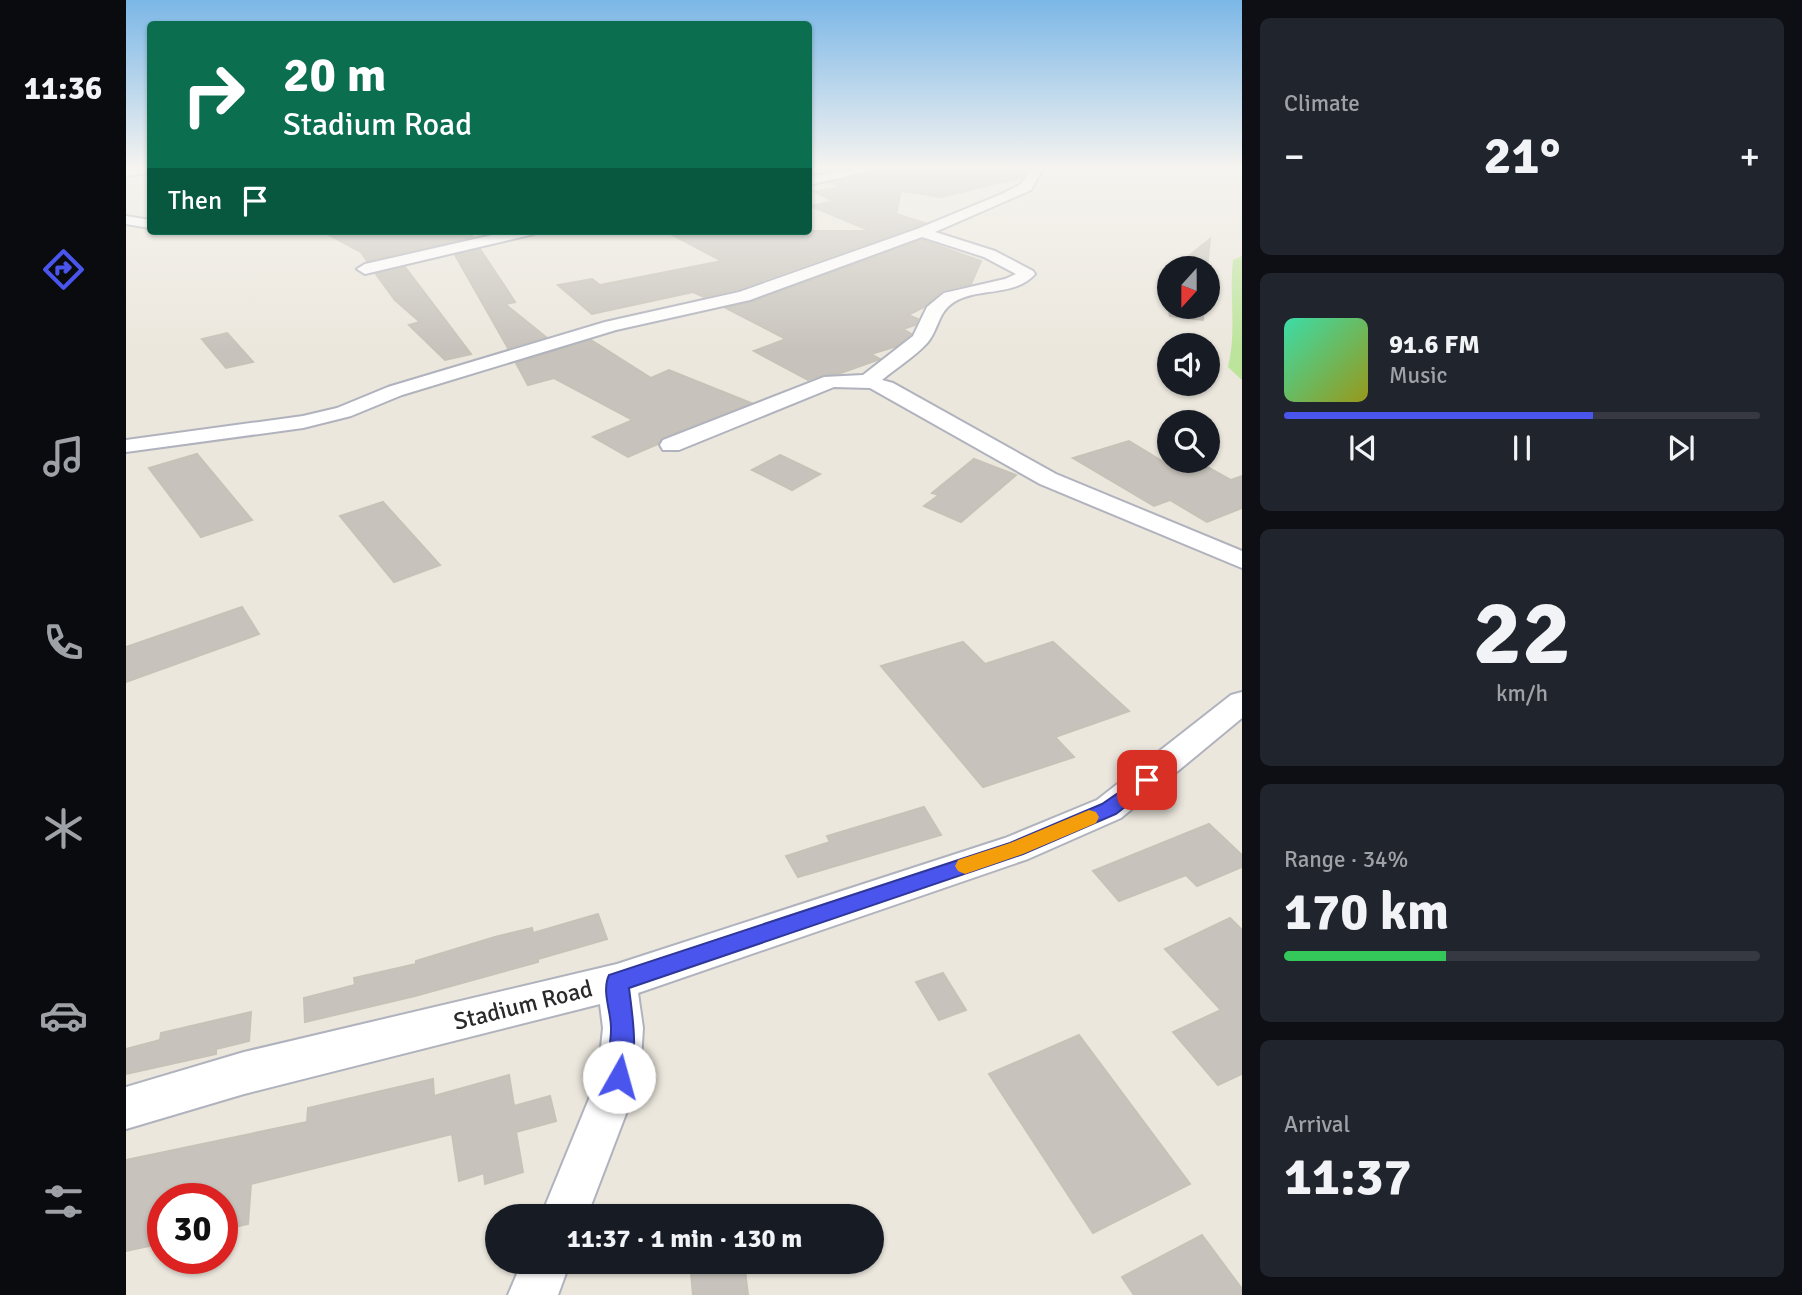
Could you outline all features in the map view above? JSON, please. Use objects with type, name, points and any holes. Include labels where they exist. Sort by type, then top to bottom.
[{"type":"street","points":[[126,446],[242,432],[344,412],[395,391],[598,330],[744,296],[931,228]]},
{"type":"street","points":[[868,381],[921,339],[933,311],[950,297],[1010,283],[1027,274],[1014,264],[982,250],[922,232]]},
{"type":"street","points":[[468,235],[477,241]]},
{"type":"street","points":[[365,269],[508,235]]},
{"type":"street","points":[[671,445],[831,381],[868,381],[886,387],[1048,480],[1242,560]]},
{"type":"street","name":"Stadium Road","points":[[126,1108],[244,1073],[617,982],[1016,849],[1109,809],[1242,702]]},
{"type":"street","points":[[569,1204],[619,1077],[623,1028],[617,982]]},
{"type":"street","points":[[533,1295],[541,1274]]},
{"type":"green space","points":[[1242,256],[1242,380],[1228,367],[1232,341],[1233,260]]},
{"type":"building","points":[[865,228],[910,228],[738,289],[704,297],[693,292],[592,314],[558,285],[592,279],[600,285],[722,261],[673,235],[812,235],[812,231],[871,231]]},
{"type":"building","points":[[329,235],[473,237],[367,261],[361,252]]},
{"type":"building","points":[[1210,239],[1208,256],[1189,256]]},
{"type":"building","points":[[922,240],[981,261],[971,284],[943,290],[924,307],[908,315],[918,319],[915,325],[903,329],[911,334],[897,346],[871,354],[880,359],[838,374],[808,380],[754,351],[786,339],[726,308],[751,302]]},
{"type":"building","points":[[480,249],[515,302],[505,304],[546,337],[508,348],[455,255]]},
{"type":"building","points":[[405,267],[471,354],[445,360],[409,325],[420,322],[395,300],[376,274]]},
{"type":"building","points":[[227,333],[253,362],[226,368],[202,339]]},
{"type":"building","points":[[591,340],[651,378],[669,370],[751,403],[662,438],[658,444],[628,457],[593,437],[633,420],[554,378],[528,385],[516,363]]},
{"type":"building","points":[[1129,441],[1157,458],[1157,473],[1218,473],[1231,480],[1242,476],[1242,508],[1207,522],[1170,500],[1154,506],[1073,458]]},
{"type":"building","points":[[197,454],[252,520],[201,537],[149,468]]},
{"type":"building","points":[[780,455],[820,474],[792,490],[752,470]]},
{"type":"building","points":[[974,459],[1016,475],[961,522],[924,506],[939,495],[932,493]]},
{"type":"building","points":[[383,502],[440,565],[394,582],[340,516]]},
{"type":"building","points":[[242,607],[259,634],[126,682],[126,647]]},
{"type":"building","points":[[963,642],[985,664],[1053,642],[1129,711],[1055,737],[1074,757],[983,787],[881,666]]},
{"type":"building","points":[[924,807],[941,835],[798,877],[786,856],[830,842],[827,836]]},
{"type":"building","points":[[1209,824],[1242,855],[1242,867],[1197,886],[1186,875],[1119,901],[1093,871]]},
{"type":"building","points":[[598,914],[607,939],[538,959],[538,962],[415,996],[305,1022],[304,998],[355,985],[354,978],[416,964],[416,961],[495,937],[532,928],[533,933]]},
{"type":"building","points":[[1230,918],[1242,930],[1242,1074],[1218,1085],[1173,1032],[1221,1010],[1165,949]]},
{"type":"building","points":[[943,973],[966,1010],[939,1020],[916,982]]},
{"type":"building","points":[[251,1012],[249,1041],[216,1049],[216,1054],[126,1074],[126,1049],[160,1040],[161,1033]]},
{"type":"building","points":[[1079,1035],[1190,1184],[1093,1233],[989,1074]]},
{"type":"building","points":[[509,1075],[514,1106],[550,1096],[556,1121],[516,1132],[523,1172],[485,1184],[484,1173],[459,1181],[452,1134],[251,1184],[248,1224],[238,1226],[238,1183],[147,1183],[147,1246],[126,1251],[126,1160],[307,1122],[308,1108],[433,1079],[434,1096]]},
{"type":"building","points":[[1202,1235],[1242,1289],[1242,1295],[1134,1295],[1122,1277]]},
{"type":"building","points":[[691,1274],[745,1274],[748,1295],[693,1295]]},
{"type":"slow traffic","points":[[965,866],[1016,849],[1089,817]]},
{"type":"route","points":[[619,1077],[623,1028],[617,982],[1016,849],[1109,809],[1147,780]]}]
